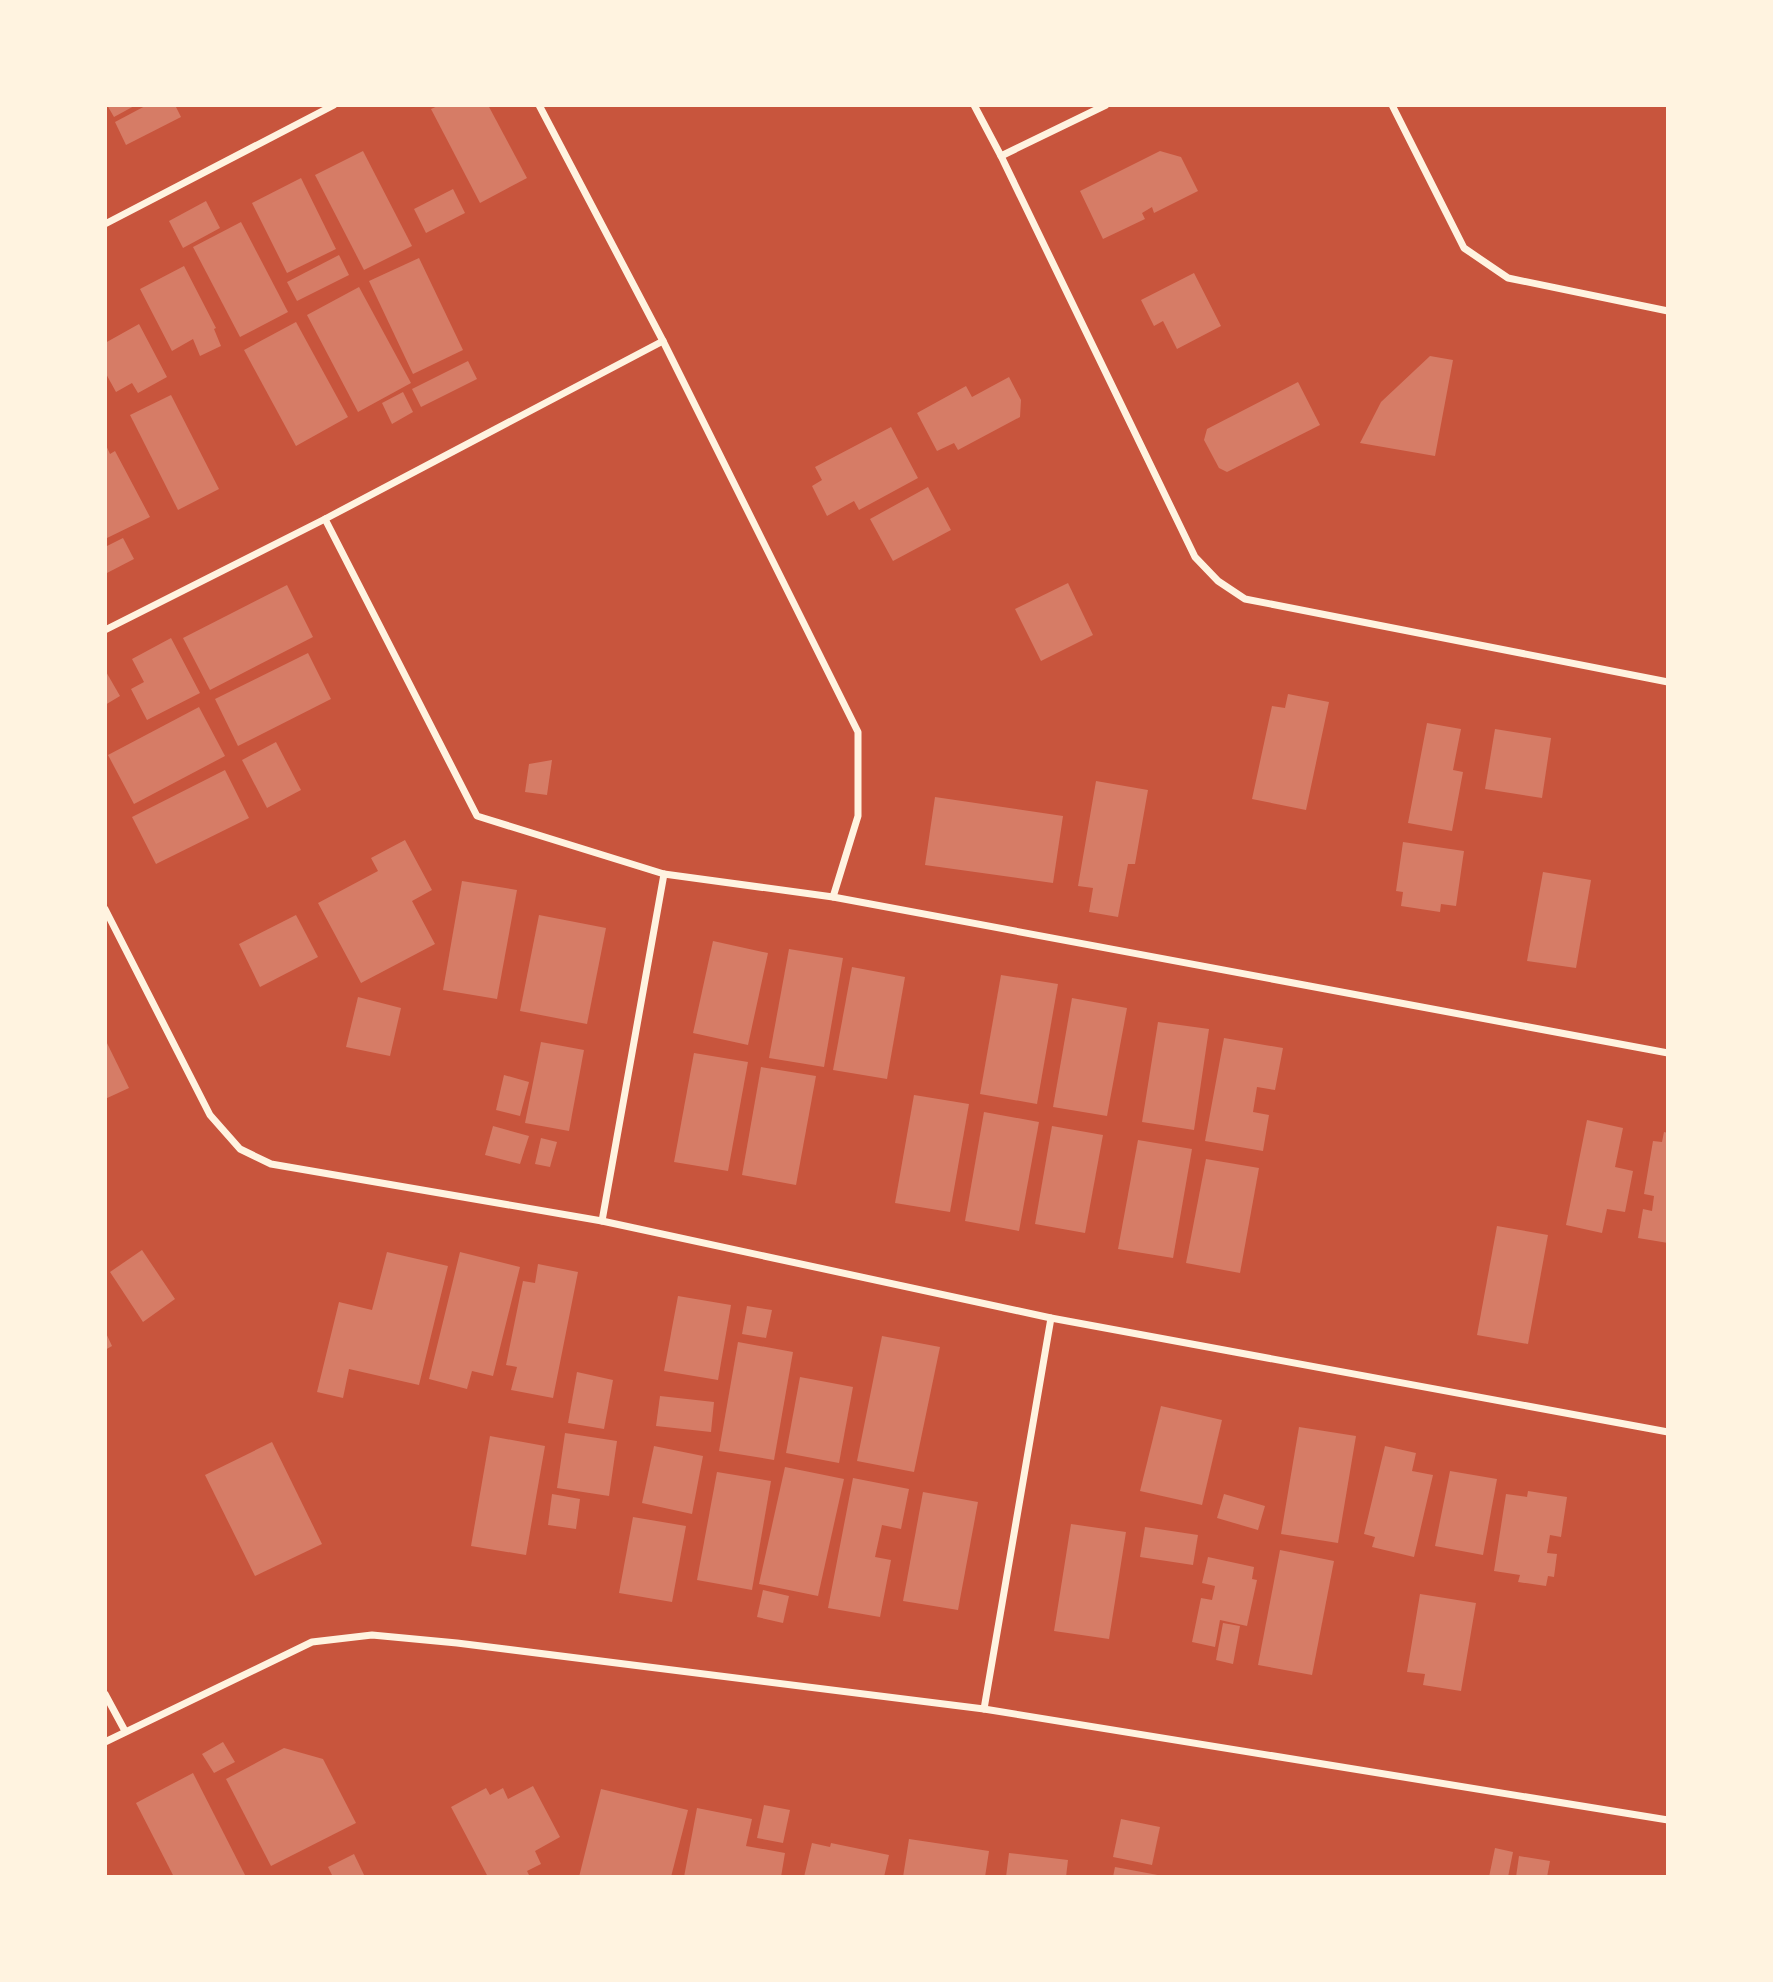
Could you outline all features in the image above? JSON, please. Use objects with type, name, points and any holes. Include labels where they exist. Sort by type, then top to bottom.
[{"type":"street","points":[[105,224],[334,105]]},
{"type":"street","points":[[539,105],[663,341],[858,732],[858,816],[833,897]]},
{"type":"street","points":[[974,105],[1195,556],[1218,581],[1245,599],[1668,682]]},
{"type":"street","points":[[1001,156],[1106,105]]},
{"type":"street","points":[[1392,105],[1464,248],[1508,278],[1668,311]]},
{"type":"street","points":[[105,630],[325,519],[663,341]]},
{"type":"street","points":[[325,519],[477,816],[664,874],[833,897],[1668,1053]]},
{"type":"street","points":[[602,1220],[664,874]]},
{"type":"street","points":[[105,909],[210,1115],[240,1149],[271,1164],[602,1220],[1051,1318],[1668,1432]]},
{"type":"street","points":[[985,1709],[1051,1318]]},
{"type":"street","points":[[105,1742],[312,1642],[372,1635],[457,1643],[985,1709],[1668,1820]]},
{"type":"street","points":[[105,1694],[125,1731]]},
{"type":"building","points":[[107,105],[136,105],[114,117]]},
{"type":"building","points":[[147,105],[175,105],[181,117],[126,145],[115,122]]},
{"type":"building","points":[[440,105],[488,105],[527,178],[480,203],[431,109]]},
{"type":"building","points":[[363,151],[412,246],[364,270],[315,175]]},
{"type":"building","points":[[1160,151],[1181,157],[1198,191],[1154,213],[1152,207],[1142,213],[1145,219],[1103,239],[1080,191]]},
{"type":"building","points":[[301,178],[336,249],[287,273],[252,203]]},
{"type":"building","points":[[453,189],[465,213],[426,233],[414,209]]},
{"type":"building","points":[[206,201],[220,228],[183,248],[169,221]]},
{"type":"building","points":[[241,222],[288,312],[240,337],[193,247]]},
{"type":"building","points":[[339,255],[349,275],[297,301],[287,282]]},
{"type":"building","points":[[419,258],[463,350],[413,374],[369,281]]},
{"type":"building","points":[[184,266],[216,328],[214,329],[221,346],[200,356],[193,339],[172,351],[140,289]]},
{"type":"building","points":[[1194,273],[1221,326],[1177,349],[1163,321],[1154,326],[1141,300]]},
{"type":"building","points":[[359,287],[411,383],[358,412],[307,315]]},
{"type":"building","points":[[296,322],[348,417],[296,446],[244,350]]},
{"type":"building","points":[[139,324],[167,377],[138,393],[132,383],[116,392],[105,372],[105,343]]},
{"type":"building","points":[[1430,356],[1453,360],[1435,456],[1360,443],[1381,402]]},
{"type":"building","points":[[468,361],[477,379],[421,407],[412,389]]},
{"type":"building","points":[[1009,377],[1021,400],[1020,417],[958,450],[954,443],[937,451],[917,413],[966,386],[972,397]]},
{"type":"building","points":[[1298,382],[1320,425],[1227,472],[1219,468],[1204,440],[1207,429]]},
{"type":"building","points":[[403,392],[413,412],[392,424],[382,403]]},
{"type":"building","points":[[171,395],[219,489],[178,510],[130,415]]},
{"type":"building","points":[[891,427],[918,478],[859,510],[854,501],[827,516],[812,486],[822,480],[815,467]]},
{"type":"building","points":[[105,443],[110,454],[115,451],[150,517],[105,539]]},
{"type":"building","points":[[928,487],[951,530],[893,561],[870,519]]},
{"type":"building","points":[[123,538],[134,559],[105,574],[105,547]]},
{"type":"building","points":[[1068,583],[1093,635],[1041,661],[1015,609]]},
{"type":"building","points":[[287,585],[313,637],[210,690],[183,638]]},
{"type":"building","points":[[171,638],[200,693],[147,720],[131,689],[144,682],[132,659]]},
{"type":"building","points":[[308,653],[331,699],[238,746],[215,699]]},
{"type":"building","points":[[105,670],[120,696],[105,705]]},
{"type":"building","points":[[1288,694],[1329,702],[1306,810],[1252,799],[1272,706],[1285,708]]},
{"type":"building","points":[[199,707],[225,756],[134,804],[108,755]]},
{"type":"building","points":[[1427,723],[1461,729],[1453,770],[1463,772],[1452,831],[1408,823]]},
{"type":"building","points":[[1495,729],[1551,738],[1542,798],[1485,789]]},
{"type":"building","points":[[276,742],[301,790],[267,808],[242,760]]},
{"type":"building","points":[[552,760],[547,795],[525,792],[529,764]]},
{"type":"building","points":[[225,770],[249,818],[156,864],[132,817]]},
{"type":"building","points":[[1096,781],[1148,790],[1135,864],[1128,864],[1118,917],[1089,912],[1093,888],[1078,886]]},
{"type":"building","points":[[935,797],[1063,816],[1053,883],[925,865]]},
{"type":"building","points":[[405,840],[432,890],[412,901],[435,944],[361,983],[318,903],[378,871],[371,858]]},
{"type":"building","points":[[1403,842],[1464,851],[1456,906],[1441,904],[1440,912],[1401,906],[1403,892],[1396,891]]},
{"type":"building","points":[[1543,872],[1591,880],[1576,968],[1527,961]]},
{"type":"building","points":[[462,881],[517,890],[497,999],[443,990]]},
{"type":"building","points":[[296,915],[318,957],[260,987],[239,944]]},
{"type":"building","points":[[539,915],[606,928],[587,1024],[520,1011]]},
{"type":"building","points":[[713,941],[768,953],[748,1045],[693,1033]]},
{"type":"building","points":[[789,949],[843,958],[824,1067],[769,1058]]},
{"type":"building","points":[[852,967],[905,977],[887,1079],[833,1070]]},
{"type":"building","points":[[1001,975],[1058,984],[1037,1104],[980,1094]]},
{"type":"building","points":[[358,997],[401,1008],[390,1056],[346,1047]]},
{"type":"building","points":[[1072,998],[1127,1008],[1107,1116],[1053,1107]]},
{"type":"building","points":[[1158,1022],[1209,1029],[1194,1130],[1142,1122]]},
{"type":"building","points":[[1224,1038],[1283,1048],[1275,1090],[1257,1087],[1253,1112],[1269,1115],[1263,1151],[1205,1141]]},
{"type":"building","points":[[105,1039],[129,1088],[105,1099]]},
{"type":"building","points":[[541,1042],[584,1050],[569,1131],[525,1123]]},
{"type":"building","points":[[694,1053],[748,1062],[728,1171],[674,1162]]},
{"type":"building","points":[[761,1067],[816,1076],[796,1185],[742,1175]]},
{"type":"building","points":[[504,1075],[529,1082],[520,1116],[496,1110]]},
{"type":"building","points":[[914,1095],[969,1104],[950,1212],[895,1203]]},
{"type":"building","points":[[984,1112],[1039,1122],[1019,1231],[965,1221]]},
{"type":"building","points":[[1587,1120],[1623,1128],[1615,1167],[1633,1171],[1625,1212],[1607,1209],[1602,1233],[1566,1225]]},
{"type":"building","points":[[493,1126],[529,1136],[520,1164],[485,1155]]},
{"type":"building","points":[[1052,1126],[1103,1135],[1085,1233],[1035,1224]]},
{"type":"building","points":[[1664,1132],[1668,1133],[1668,1243],[1638,1238],[1643,1209],[1652,1211],[1654,1196],[1644,1194],[1653,1141],[1662,1142]]},
{"type":"building","points":[[541,1138],[557,1142],[550,1167],[535,1164]]},
{"type":"building","points":[[1138,1140],[1192,1149],[1173,1258],[1118,1249]]},
{"type":"building","points":[[1206,1159],[1259,1168],[1240,1273],[1186,1263]]},
{"type":"building","points":[[1497,1226],[1548,1235],[1528,1344],[1477,1335]]},
{"type":"building","points":[[142,1250],[175,1299],[143,1322],[110,1272]]},
{"type":"building","points":[[387,1252],[448,1266],[419,1385],[349,1369],[343,1398],[317,1392],[339,1302],[372,1310]]},
{"type":"building","points":[[460,1252],[520,1267],[493,1376],[472,1371],[467,1389],[429,1379]]},
{"type":"building","points":[[538,1264],[578,1272],[553,1398],[511,1390],[517,1367],[506,1365],[523,1281],[535,1283]]},
{"type":"building","points":[[678,1296],[731,1305],[718,1380],[664,1371]]},
{"type":"building","points":[[747,1306],[772,1310],[766,1338],[742,1334]]},
{"type":"building","points":[[105,1331],[112,1346],[105,1350]]},
{"type":"building","points":[[882,1336],[940,1347],[914,1472],[857,1461]]},
{"type":"building","points":[[738,1342],[793,1352],[774,1460],[719,1451]]},
{"type":"building","points":[[577,1372],[613,1380],[604,1429],[568,1423]]},
{"type":"building","points":[[800,1377],[853,1387],[839,1463],[786,1453]]},
{"type":"building","points":[[660,1396],[714,1402],[711,1432],[656,1426]]},
{"type":"building","points":[[1161,1406],[1222,1420],[1202,1505],[1140,1491]]},
{"type":"building","points":[[1299,1427],[1356,1436],[1338,1543],[1281,1534]]},
{"type":"building","points":[[565,1433],[617,1441],[609,1496],[557,1488]]},
{"type":"building","points":[[490,1436],[545,1446],[526,1555],[471,1546]]},
{"type":"building","points":[[272,1442],[322,1544],[255,1576],[205,1475]]},
{"type":"building","points":[[654,1446],[703,1456],[692,1514],[642,1503]]},
{"type":"building","points":[[1385,1446],[1416,1453],[1412,1471],[1433,1475],[1414,1557],[1372,1547],[1375,1537],[1364,1534]]},
{"type":"building","points":[[785,1467],[844,1479],[818,1596],[759,1584]]},
{"type":"building","points":[[1450,1471],[1497,1479],[1483,1555],[1435,1546]]},
{"type":"building","points":[[717,1472],[771,1481],[752,1590],[697,1580]]},
{"type":"building","points":[[853,1478],[909,1489],[901,1529],[882,1525],[875,1557],[891,1560],[880,1617],[828,1608]]},
{"type":"building","points":[[1528,1491],[1567,1497],[1561,1537],[1550,1535],[1547,1553],[1557,1554],[1554,1577],[1548,1576],[1546,1586],[1518,1582],[1520,1575],[1494,1571],[1506,1494],[1527,1497]]},
{"type":"building","points":[[923,1492],[978,1502],[958,1610],[903,1601]]},
{"type":"building","points":[[552,1494],[580,1499],[576,1529],[548,1525]]},
{"type":"building","points":[[1224,1494],[1265,1506],[1258,1530],[1217,1518]]},
{"type":"building","points":[[633,1517],[686,1526],[672,1602],[619,1593]]},
{"type":"building","points":[[1071,1524],[1126,1532],[1109,1639],[1054,1631]]},
{"type":"building","points":[[1145,1527],[1198,1535],[1193,1565],[1140,1557]]},
{"type":"building","points":[[1280,1550],[1334,1561],[1312,1675],[1258,1665]]},
{"type":"building","points":[[1208,1557],[1254,1567],[1252,1579],[1257,1580],[1247,1626],[1220,1620],[1215,1647],[1192,1642],[1201,1598],[1212,1600],[1215,1586],[1202,1583]]},
{"type":"building","points":[[763,1590],[789,1596],[783,1623],[757,1617]]},
{"type":"building","points":[[1420,1594],[1476,1603],[1461,1691],[1423,1685],[1425,1674],[1407,1672]]},
{"type":"building","points":[[1223,1623],[1240,1626],[1233,1664],[1216,1660]]},
{"type":"building","points":[[223,1742],[235,1762],[214,1773],[202,1754]]},
{"type":"building","points":[[284,1748],[323,1759],[356,1823],[271,1866],[226,1779]]},
{"type":"building","points":[[193,1773],[245,1875],[241,1877],[174,1877],[136,1803]]},
{"type":"building","points":[[533,1786],[560,1837],[535,1851],[541,1864],[527,1871],[530,1877],[488,1877],[451,1807],[486,1788],[490,1795],[503,1788],[508,1799]]},
{"type":"building","points":[[601,1789],[688,1810],[671,1877],[579,1877]]},
{"type":"building","points":[[764,1805],[790,1810],[783,1843],[757,1838]]},
{"type":"building","points":[[697,1808],[752,1819],[746,1846],[785,1853],[781,1877],[684,1877]]},
{"type":"building","points":[[1121,1819],[1160,1827],[1152,1865],[1113,1857]]},
{"type":"building","points":[[909,1839],[989,1851],[985,1877],[903,1877]]},
{"type":"building","points":[[812,1843],[830,1847],[831,1843],[889,1855],[884,1877],[804,1877]]},
{"type":"building","points":[[1495,1848],[1513,1852],[1508,1877],[1489,1877]]},
{"type":"building","points":[[1009,1853],[1068,1860],[1066,1877],[1006,1877]]},
{"type":"building","points":[[354,1854],[365,1877],[333,1877],[328,1867]]},
{"type":"building","points":[[1519,1856],[1550,1861],[1547,1877],[1516,1877]]},
{"type":"building","points":[[1115,1867],[1163,1876],[1163,1877],[1113,1877]]}]
